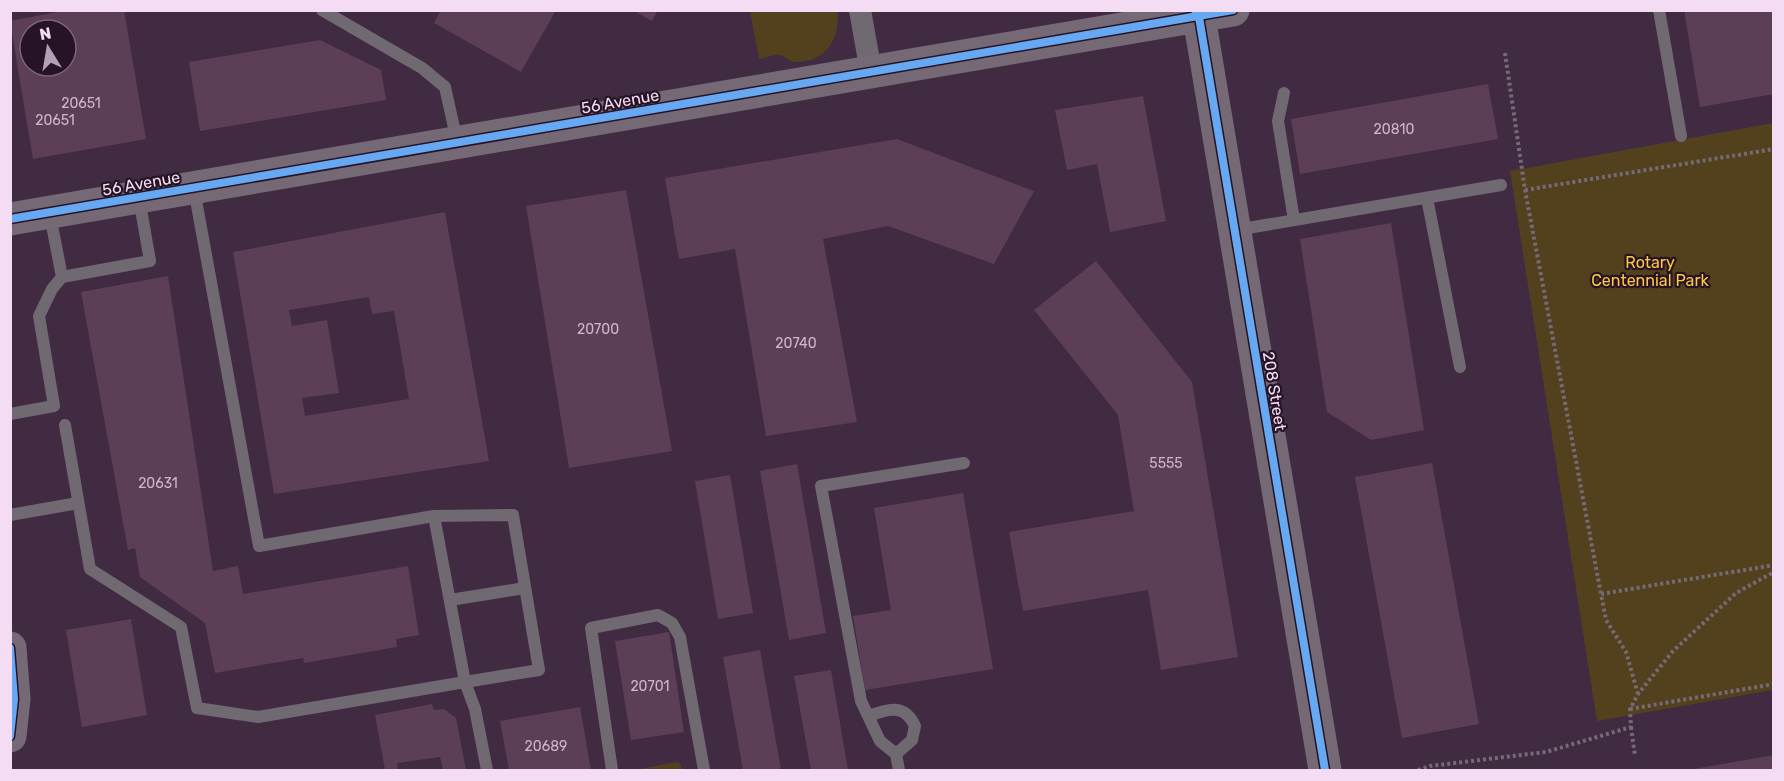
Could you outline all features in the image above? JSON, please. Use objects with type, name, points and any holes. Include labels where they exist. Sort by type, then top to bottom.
[{"type":"main road","name":"56 Avenue","points":[[10,219],[871,72],[1199,13],[1233,10]]},
{"type":"main road","name":"208 Street","points":[[1199,13],[1325,771]]},
{"type":"main road","points":[[10,648],[14,699],[10,736]]},
{"type":"street","points":[[861,10],[871,72]]},
{"type":"lane","points":[[322,10],[422,68],[445,87],[457,142]]},
{"type":"lane","points":[[1659,10],[1681,136]]},
{"type":"lane","points":[[1284,93],[1278,121],[1294,220]]},
{"type":"lane","points":[[1235,231],[1501,185]]},
{"type":"lane","points":[[65,425],[90,569],[181,627],[197,708],[258,717],[539,670],[513,515],[434,516],[259,546],[194,188]]},
{"type":"lane","points":[[10,414],[54,406],[39,316],[52,289],[62,277],[150,261],[139,197]]},
{"type":"lane","points":[[1427,198],[1460,367]]},
{"type":"lane","points":[[49,212],[62,277]]},
{"type":"lane","points":[[899,771],[896,754],[880,741],[861,701],[821,486],[964,463]]},
{"type":"lane","points":[[10,514],[78,503]]},
{"type":"lane","points":[[434,516],[465,682],[475,709],[487,771]]},
{"type":"lane","points":[[450,600],[525,588]]},
{"type":"lane","points":[[612,771],[591,628],[658,615],[672,623],[680,636],[704,771]]},
{"type":"lane","points":[[868,716],[883,710],[901,710],[910,716],[915,726],[912,740],[896,754]]},
{"type":"path","points":[[1504,53],[1525,190],[1606,621],[1626,652],[1638,694]]},
{"type":"path","points":[[1525,190],[1773,149]]},
{"type":"path","points":[[1601,594],[1773,565]]},
{"type":"path","points":[[1635,756],[1630,709],[1638,694],[1673,651],[1736,593],[1773,572]]},
{"type":"path","points":[[1630,709],[1773,684]]},
{"type":"path","points":[[1418,771],[1430,766],[1546,752],[1631,727]]},
{"type":"green space","points":[[750,11],[838,11],[838,21],[829,47],[815,58],[795,62],[780,55],[774,55],[759,59]]},
{"type":"green space","name":"Rotary Centennial Park","points":[[1773,123],[1773,690],[1597,721],[1510,171]]},
{"type":"green space","points":[[680,763],[682,770],[634,770]]},
{"type":"building","points":[[68,10],[124,10],[146,139],[33,159],[20,78],[78,78],[78,18],[26,18]]},
{"type":"building","points":[[441,10],[556,10],[521,72],[434,23]]},
{"type":"building","points":[[633,10],[658,10],[652,21]]},
{"type":"building","points":[[1684,10],[1774,10],[1774,94],[1700,107]]},
{"type":"building","points":[[18,19],[18,69],[10,21]]},
{"type":"building","points":[[320,40],[381,70],[386,100],[200,131],[189,62]]},
{"type":"building","points":[[1488,84],[1498,139],[1300,174],[1291,119]]},
{"type":"building","points":[[1143,96],[1166,221],[1110,232],[1097,164],[1067,170],[1055,110]]},
{"type":"building","points":[[897,139],[1034,191],[994,264],[888,226],[823,239],[857,422],[766,436],[735,249],[679,259],[665,178]]},
{"type":"building","points":[[626,190],[672,451],[569,468],[526,206]]},
{"type":"building","points":[[445,212],[489,461],[274,494],[233,252]],"holes":[[[369,297],[372,314],[394,311],[409,399],[305,416],[302,398],[339,393],[327,320],[292,326],[289,310]]]},
{"type":"building","points":[[1391,223],[1424,430],[1371,440],[1327,412],[1300,239]]},
{"type":"building","points":[[1096,261],[1192,382],[1238,657],[1161,670],[1148,590],[1023,611],[1009,532],[1134,511],[1118,415],[1034,310]]},
{"type":"building","points":[[168,276],[213,571],[238,566],[243,594],[408,566],[419,635],[396,639],[397,647],[304,663],[303,658],[215,673],[205,623],[140,577],[135,548],[128,550],[81,292]]},
{"type":"building","points":[[1432,463],[1479,724],[1402,738],[1355,477]]},
{"type":"building","points":[[797,464],[826,633],[789,640],[760,471]]},
{"type":"building","points":[[730,475],[753,613],[718,619],[695,481]]},
{"type":"building","points":[[963,493],[993,669],[865,690],[853,616],[891,610],[874,508]]},
{"type":"building","points":[[131,619],[147,715],[82,727],[66,630]]},
{"type":"building","points":[[669,632],[684,732],[631,740],[615,641]]},
{"type":"building","points":[[760,650],[781,770],[743,770],[723,657]]},
{"type":"building","points":[[831,670],[848,770],[811,770],[794,676]]},
{"type":"building","points":[[432,704],[434,710],[444,709],[456,718],[466,770],[443,770],[440,757],[397,763],[398,770],[385,770],[375,715]]},
{"type":"building","points":[[580,707],[591,770],[509,770],[500,721]]},
{"type":"building","points":[[1774,755],[1774,770],[1694,770],[1694,769]]},
{"type":"cycle path","points":[[1195,10],[1199,17],[1325,770]]},
{"type":"cycle path","points":[[10,219],[1233,10]]},
{"type":"cycle path","points":[[10,648],[14,699],[10,736]]}]
